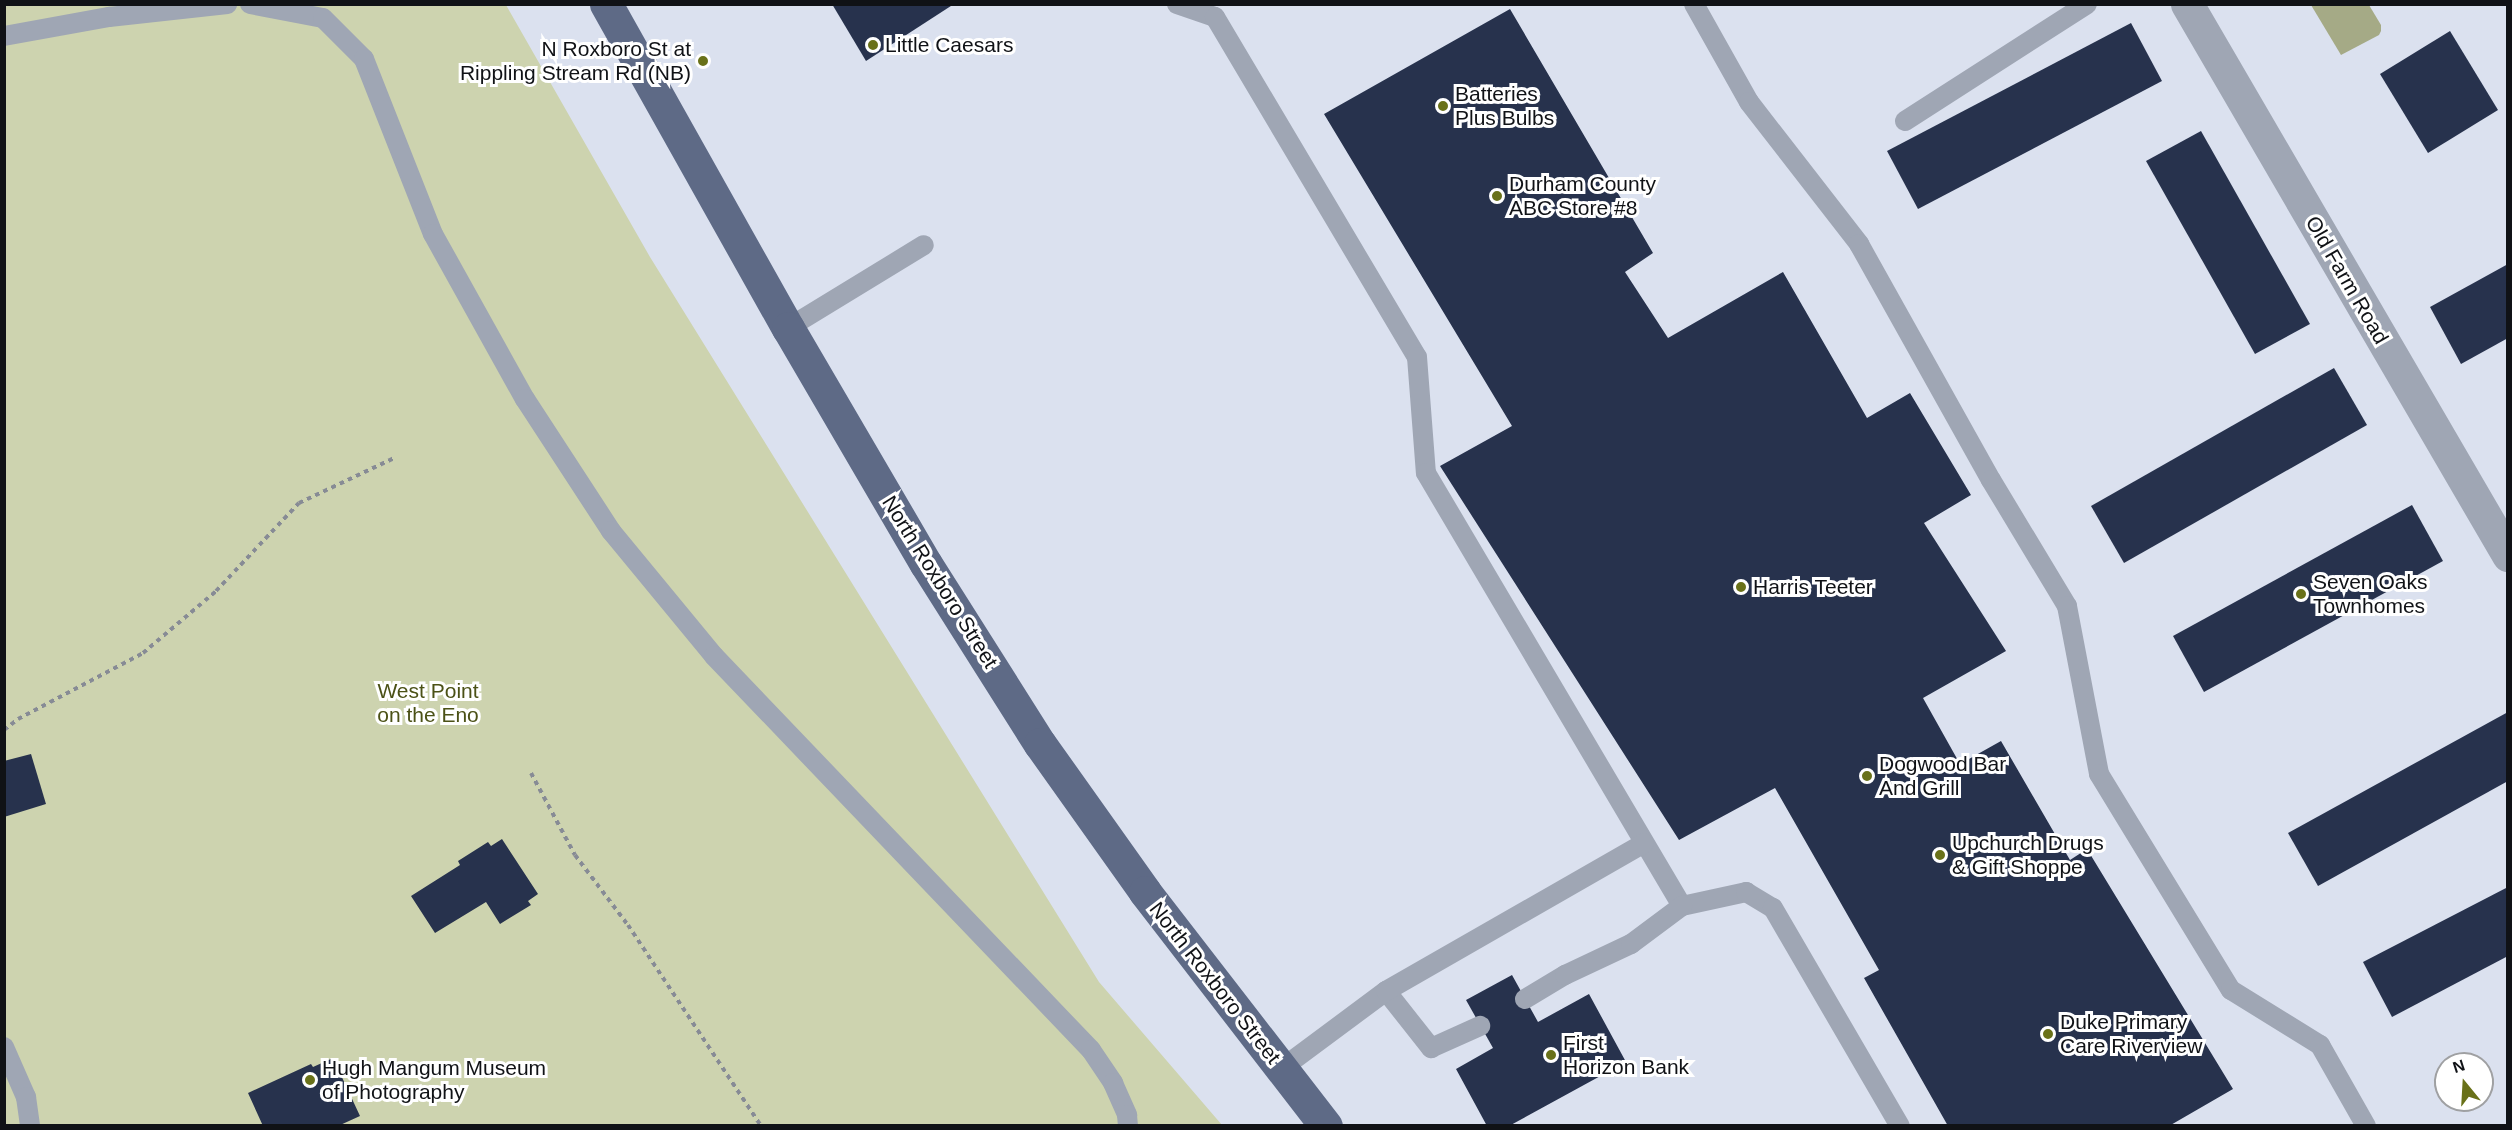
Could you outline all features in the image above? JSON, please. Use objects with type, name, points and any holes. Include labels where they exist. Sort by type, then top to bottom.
[{"type":"highway","name":"North Roxboro Street","points":[[606,4],[788,328],[926,564],[1041,744],[1145,892],[1326,1125]]},
{"type":"street","name":"Old Farm Road","points":[[2187,4],[2508,555]]},
{"type":"lane","points":[[4,36],[109,17],[227,4]]},
{"type":"lane","points":[[250,4],[323,18],[364,59],[434,234],[525,399],[611,531],[714,656],[1091,1050],[1113,1083],[1127,1115],[1128,1125]]},
{"type":"lane","points":[[1177,4],[1215,17],[1417,357],[1426,473],[1682,906]]},
{"type":"lane","points":[[1694,4],[1749,102],[1859,244],[1991,480],[2067,606],[2099,774],[2231,990],[2320,1045],[2367,1125]]},
{"type":"lane","points":[[1905,121],[2087,4]]},
{"type":"lane","points":[[788,328],[924,245]]},
{"type":"lane","points":[[1281,1069],[1386,991],[1644,843]]},
{"type":"lane","points":[[1525,999],[1565,975],[1631,944],[1682,906],[1746,892],[1773,908],[1900,1125]]},
{"type":"lane","points":[[1386,991],[1431,1048],[1480,1026]]},
{"type":"lane","points":[[4,1047],[26,1097],[30,1125]]},
{"type":"path","points":[[4,730],[18,719],[143,653],[216,591],[299,503],[394,458]]},
{"type":"path","points":[[531,773],[575,855],[635,934],[760,1125]]},
{"type":"green space","name":"West Point on the Eno","points":[[5,5],[506,5],[650,257],[1099,982],[1222,1125],[5,1126]]},
{"type":"shaded area","points":[[2311,5],[2369,5],[2381,25],[2381,31],[2379,35],[2341,55]]},
{"type":"building","name":"Little Caesars","points":[[832,4],[954,4],[866,61]]},
{"type":"building","points":[[1510,9],[1653,253],[1625,272],[1668,338],[1783,272],[1867,418],[1910,393],[1971,495],[1924,523],[2006,651],[1923,698],[1960,764],[2001,741],[2070,860],[2087,849],[2233,1089],[2169,1126],[1948,1126],[1864,978],[1879,970],[1775,788],[1679,840],[1440,466],[1512,426],[1324,114]]},
{"type":"building","points":[[2131,23],[2162,81],[1918,209],[1887,151]]},
{"type":"building","points":[[2450,31],[2498,110],[2428,153],[2380,74]]},
{"type":"building","points":[[2201,131],[2310,324],[2255,354],[2146,161]]},
{"type":"building","points":[[2508,264],[2508,338],[2461,364],[2430,307]]},
{"type":"building","points":[[2334,368],[2367,425],[2124,563],[2091,506]]},
{"type":"building","points":[[2412,505],[2443,561],[2204,692],[2173,636]]},
{"type":"building","points":[[2508,712],[2508,781],[2318,886],[2288,833]]},
{"type":"building","points":[[31,754],[46,804],[4,817],[4,761]]},
{"type":"building","points":[[502,839],[538,894],[528,901],[531,905],[500,924],[486,902],[435,933],[411,896],[460,865],[458,861],[488,842],[491,846]]},
{"type":"building","points":[[2508,887],[2508,956],[2392,1017],[2363,962]]},
{"type":"building","name":"First Horizon Bank","points":[[1512,975],[1538,1022],[1589,994],[1626,1062],[1509,1126],[1487,1126],[1456,1069],[1493,1048],[1466,1000]]},
{"type":"building","name":"Hugh Mangum Museum of Photography","points":[[333,1058],[360,1116],[338,1126],[263,1126],[248,1093],[311,1064],[313,1067]]},
{"type":"place","name":"Little Caesars","points":[[873,45]]},
{"type":"place","name":"N Roxboro St at Rippling Stream Rd (NB)","points":[[703,61]]},
{"type":"place","name":"Batteries Plus Bulbs","points":[[1443,106]]},
{"type":"place","name":"Durham County ABC Store #8","points":[[1497,196]]},
{"type":"place","name":"Harris Teeter","points":[[1741,587]]},
{"type":"place","name":"Seven Oaks Townhomes","points":[[2301,594]]},
{"type":"place","name":"Dogwood Bar And Grill","points":[[1867,776]]},
{"type":"place","name":"Upchurch Drugs & Gift Shoppe","points":[[1940,855]]},
{"type":"place","name":"Duke Primary Care Riverview","points":[[2048,1034]]},
{"type":"place","name":"First Horizon Bank","points":[[1551,1055]]},
{"type":"place","name":"Hugh Mangum Museum of Photography","points":[[310,1080]]}]
